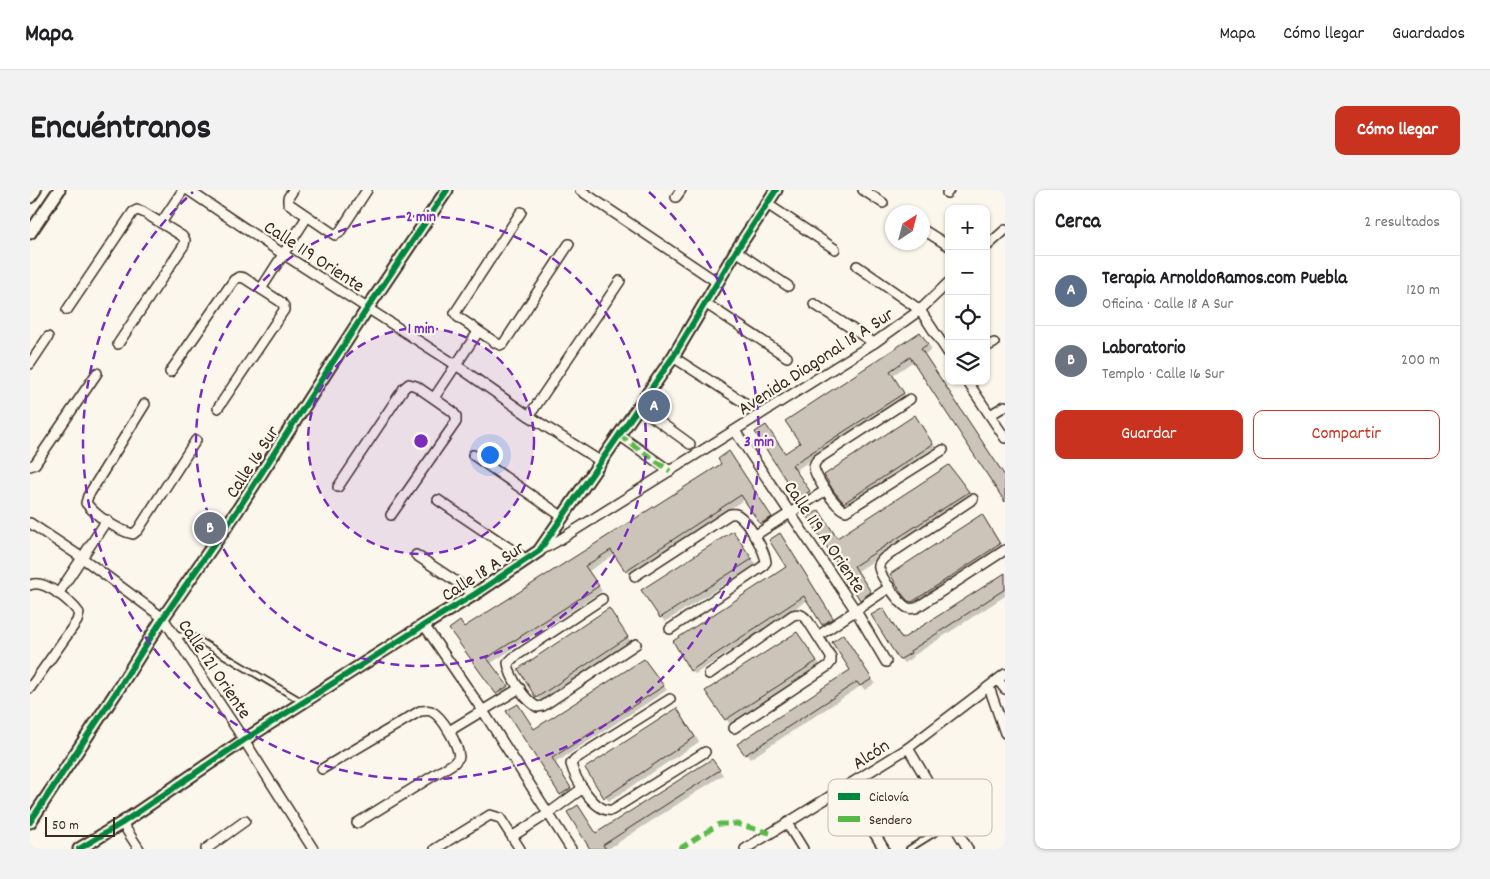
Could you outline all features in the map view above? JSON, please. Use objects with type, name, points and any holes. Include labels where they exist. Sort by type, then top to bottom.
[{"type":"street","points":[[30,197],[35,190]]},
{"type":"street","points":[[30,233],[59,190]]},
{"type":"street","points":[[161,223],[183,190]]},
{"type":"street","name":"Calle 119 Oriente","points":[[188,190],[600,461]]},
{"type":"street","points":[[293,190],[288,198],[288,203],[307,218],[335,235],[339,233],[367,190]]},
{"type":"street","name":"Calle 16 Sur","points":[[30,822],[146,648],[163,618],[237,511],[367,308],[447,190]]},
{"type":"street","points":[[580,190],[717,282]]},
{"type":"street","name":"Calle 18 A Sur","points":[[79,849],[122,823],[244,740],[475,594],[539,551],[673,357],[736,251],[776,190]]},
{"type":"street","points":[[863,190],[883,203]]},
{"type":"street","points":[[767,204],[835,248]]},
{"type":"street","points":[[67,310],[133,212],[137,210],[143,212],[182,236],[185,240],[184,245],[118,344]]},
{"type":"street","points":[[521,212],[455,313],[478,332],[500,345],[504,343],[570,244]]},
{"type":"street","points":[[261,289],[307,218]]},
{"type":"street","points":[[990,243],[1005,230]]},
{"type":"street","points":[[930,234],[945,243]]},
{"type":"street","points":[[736,251],[788,286]]},
{"type":"street","points":[[857,266],[920,310],[945,348]]},
{"type":"street","points":[[170,372],[234,280],[239,277],[244,278],[281,302],[284,310],[218,408]]},
{"type":"street","points":[[529,416],[620,281]]},
{"type":"street","name":"Avenida Diagonal 18 A Sur","points":[[539,551],[874,343],[920,310],[945,286]]},
{"type":"street","points":[[705,303],[787,358]]},
{"type":"street","points":[[814,304],[874,343]]},
{"type":"street","points":[[434,398],[478,332]]},
{"type":"street","points":[[30,364],[48,337]]},
{"type":"street","points":[[673,357],[743,402]]},
{"type":"street","points":[[30,466],[35,464],[97,373]]},
{"type":"street","points":[[338,487],[404,388],[409,384],[416,386],[452,411],[456,416],[456,422],[391,515]]},
{"type":"street","points":[[970,385],[1005,438]]},
{"type":"street","points":[[910,399],[818,459],[814,468],[826,490],[842,511],[850,510],[943,450]]},
{"type":"street","points":[[145,404],[88,496],[86,503],[92,511],[125,532],[133,534],[138,530],[196,440]]},
{"type":"street","points":[[990,415],[1005,406]]},
{"type":"street","points":[[639,407],[690,444]]},
{"type":"street","name":"Calle 119 A Oriente","points":[[735,431],[856,611],[886,662]]},
{"type":"street","points":[[619,435],[670,471]]},
{"type":"street","points":[[473,455],[563,518]]},
{"type":"street","points":[[754,536],[790,511],[826,490]]},
{"type":"street","points":[[974,499],[884,558],[879,565],[879,569],[902,604],[907,608],[916,608],[1005,550]]},
{"type":"street","points":[[438,500],[527,560]]},
{"type":"street","points":[[634,576],[730,514],[736,514],[741,517],[754,536],[765,555],[766,562],[762,567],[670,629]]},
{"type":"street","points":[[58,594],[107,520]]},
{"type":"street","name":"Calle 121 Oriente","points":[[30,524],[81,558],[163,618],[313,849]]},
{"type":"street","points":[[416,555],[475,594]]},
{"type":"street","points":[[30,585],[35,582],[43,584],[74,606],[79,613],[77,622],[30,688]]},
{"type":"street","points":[[818,636],[890,587]]},
{"type":"street","points":[[602,599],[508,663],[509,670],[531,703],[537,707],[543,706],[636,644]]},
{"type":"street","points":[[709,674],[798,614],[804,616],[831,658],[828,666],[734,728]]},
{"type":"street","points":[[424,625],[483,711],[571,849]]},
{"type":"street","points":[[1002,677],[1005,689]]},
{"type":"street","name":"Alcón","points":[[859,779],[908,748],[1002,677]]},
{"type":"street","points":[[989,687],[1005,733]]},
{"type":"street","points":[[449,731],[520,688]]},
{"type":"street","points":[[670,700],[575,759],[571,764],[583,788],[599,807],[606,811],[612,810],[705,752]]},
{"type":"street","points":[[322,769],[420,711],[428,710],[437,714],[449,731],[458,750],[459,757],[454,763],[357,824]]},
{"type":"street","points":[[908,748],[926,779]]},
{"type":"street","points":[[512,836],[549,813],[583,788]]},
{"type":"street","name":"Alcón","points":[[745,849],[828,798]]},
{"type":"street","points":[[435,849],[490,815],[500,818],[520,849]]},
{"type":"street","points":[[206,849],[245,821]]},
{"type":"street","points":[[122,823],[139,849]]},
{"type":"street","points":[[786,823],[803,849]]},
{"type":"street","points":[[876,836],[884,849]]},
{"type":"street","points":[[960,836],[968,849]]},
{"type":"lane","points":[[175,636],[190,636],[303,702]]},
{"type":"lane","points":[[908,849],[931,836]]},
{"type":"building","points":[[920,332],[928,344],[921,349],[1005,476],[1005,502],[910,357],[890,371],[904,393],[792,465],[810,491],[798,499],[755,432],[766,425],[785,453],[800,443],[785,421]]},
{"type":"building","points":[[915,415],[933,444],[844,503],[824,475]]},
{"type":"building","points":[[729,451],[772,517],[760,524],[741,495],[625,571],[611,550],[585,566],[599,586],[487,658],[508,686],[496,694],[449,629],[460,621],[464,627],[721,464],[718,459]]},
{"type":"building","points":[[949,465],[969,492],[854,566],[871,592],[860,600],[808,517],[819,510],[837,538]]},
{"type":"building","points":[[982,514],[1000,544],[912,602],[908,601],[890,574]]},
{"type":"building","points":[[733,531],[752,559],[660,618],[641,590]]},
{"type":"building","points":[[780,533],[833,618],[822,625],[804,596],[690,671],[673,641],[786,567],[769,540]]},
{"type":"building","points":[[1005,573],[1005,589],[899,660],[871,615],[883,608],[902,639]]},
{"type":"building","points":[[609,608],[628,637],[536,698],[518,669]]},
{"type":"building","points":[[797,632],[817,661],[725,720],[705,691]]},
{"type":"building","points":[[843,634],[872,679],[860,686],[857,682],[745,755],[737,744],[850,670],[832,642]]},
{"type":"building","points":[[644,659],[664,686],[552,758],[571,788],[560,795],[506,711],[518,704],[534,729]]},
{"type":"building","points":[[677,708],[695,737],[604,798],[585,768]]},
{"type":"building","points":[[712,759],[720,770],[603,845],[606,849],[590,849],[567,812],[578,805],[596,833]]},
{"type":"marked path","points":[[619,435],[670,471]]},
{"type":"marked path","points":[[679,849],[719,824],[737,824],[770,833]]},
{"type":"cycle path","points":[[30,822],[163,618],[237,511],[367,309],[447,190]]},
{"type":"cycle path","points":[[79,849],[122,823],[244,740],[475,594],[539,551],[673,357],[736,251],[776,190]]},
{"type":"place","name":"Terapia ArnoldoRamos.com Puebla","points":[[654,406]]},
{"type":"place","name":"Laboratorio","points":[[210,528]]}]
